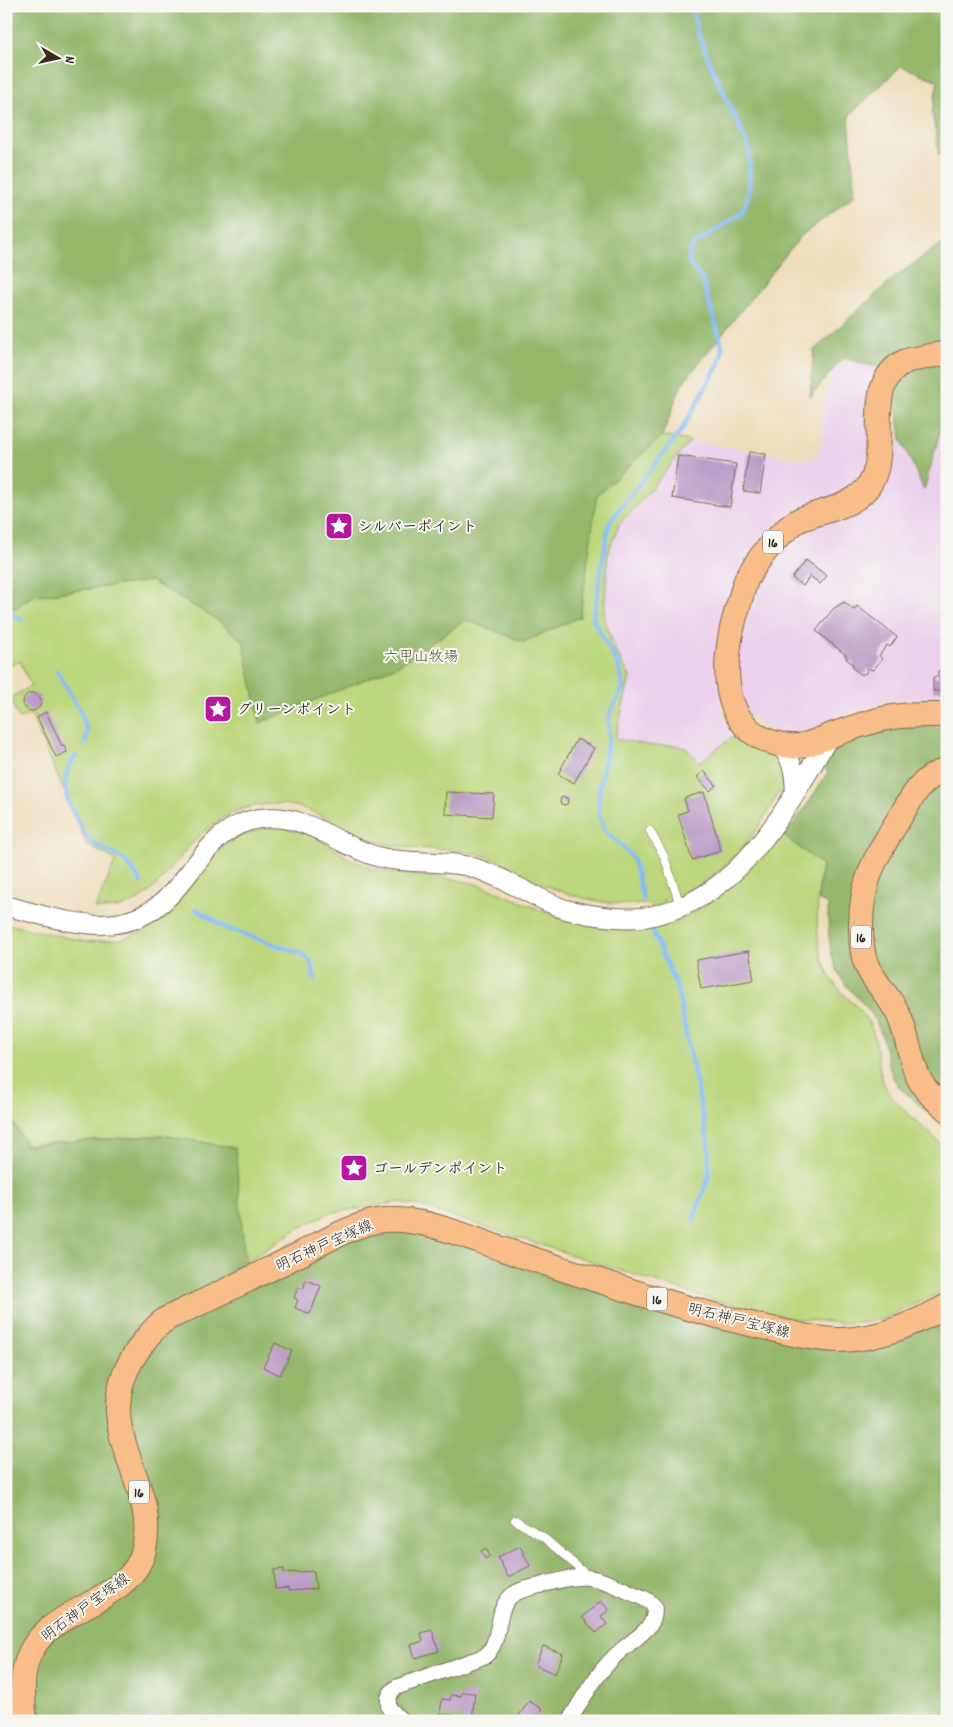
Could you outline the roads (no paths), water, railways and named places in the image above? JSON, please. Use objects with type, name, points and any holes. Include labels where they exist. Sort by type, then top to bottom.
[{"type":"main road","name":"16","points":[[947,354],[906,361],[894,370],[887,379],[880,398],[879,445],[875,472],[871,483],[855,499],[795,522],[767,548],[746,580],[733,619],[727,654],[727,674],[734,709],[740,719],[759,737],[780,744],[803,746],[830,735],[888,717],[947,715]]},
{"type":"main road","name":"16","points":[[947,770],[935,774],[918,788],[878,852],[871,868],[863,897],[861,925],[866,963],[898,1014],[912,1064],[919,1080],[927,1092],[947,1109]]},
{"type":"main road","name":"明石神戸宝塚線","points":[[25,1721],[25,1668],[38,1640],[50,1628],[115,1588],[131,1574],[143,1554],[147,1530],[146,1514],[122,1439],[118,1404],[123,1377],[144,1340],[166,1319],[347,1232],[378,1220],[396,1220],[428,1225],[670,1303],[743,1322],[819,1338],[849,1339],[890,1332],[947,1306]]},
{"type":"street","points":[[6,906],[94,925],[116,924],[137,919],[152,912],[168,899],[203,854],[223,834],[250,821],[278,817],[309,825],[354,848],[379,857],[400,861],[456,864],[479,869],[566,910],[608,917],[646,917],[667,911],[711,891],[731,875],[772,826],[795,793],[830,735]]},
{"type":"street","points":[[780,744],[793,766],[796,779],[795,793]]},
{"type":"street","points":[[402,1721],[389,1708],[389,1696],[392,1690],[397,1686],[485,1656],[494,1644],[502,1609],[511,1596],[524,1589],[568,1578],[589,1576],[606,1580],[646,1599],[654,1606],[654,1614],[653,1620],[646,1629],[612,1658],[569,1721]]},
{"type":"lane","points":[[650,831],[664,856],[667,911]]},
{"type":"lane","points":[[515,1520],[543,1537],[589,1576]]},
{"type":"waterway","points":[[643,899],[633,859],[606,832],[599,816],[599,791],[609,736],[609,715],[623,686],[619,666],[593,619],[609,523],[681,431],[719,364],[722,354],[722,345],[702,279],[689,263],[690,250],[695,244],[741,213],[749,191],[750,159],[747,143],[698,33],[694,17],[695,6]]},
{"type":"waterway","points":[[6,609],[22,620]]},
{"type":"waterway","points":[[57,671],[80,711],[87,729],[85,744]]},
{"type":"waterway","points":[[76,756],[70,765],[65,782],[71,809],[89,839],[98,846],[122,858],[141,882]]},
{"type":"waterway","points":[[196,909],[226,928],[300,953],[310,961],[315,979]]},
{"type":"waterway","points":[[650,925],[677,988],[709,1148],[709,1176],[693,1220]]},
{"type":"place","name":"シルバーポイント","points":[[339,526]]},
{"type":"place","name":"グリーンポイント","points":[[218,709]]},
{"type":"place","name":"ゴールデンポイント","points":[[354,1168]]},
{"type":"park label","name":"六甲山牧場","points":[[421,656]]}]
